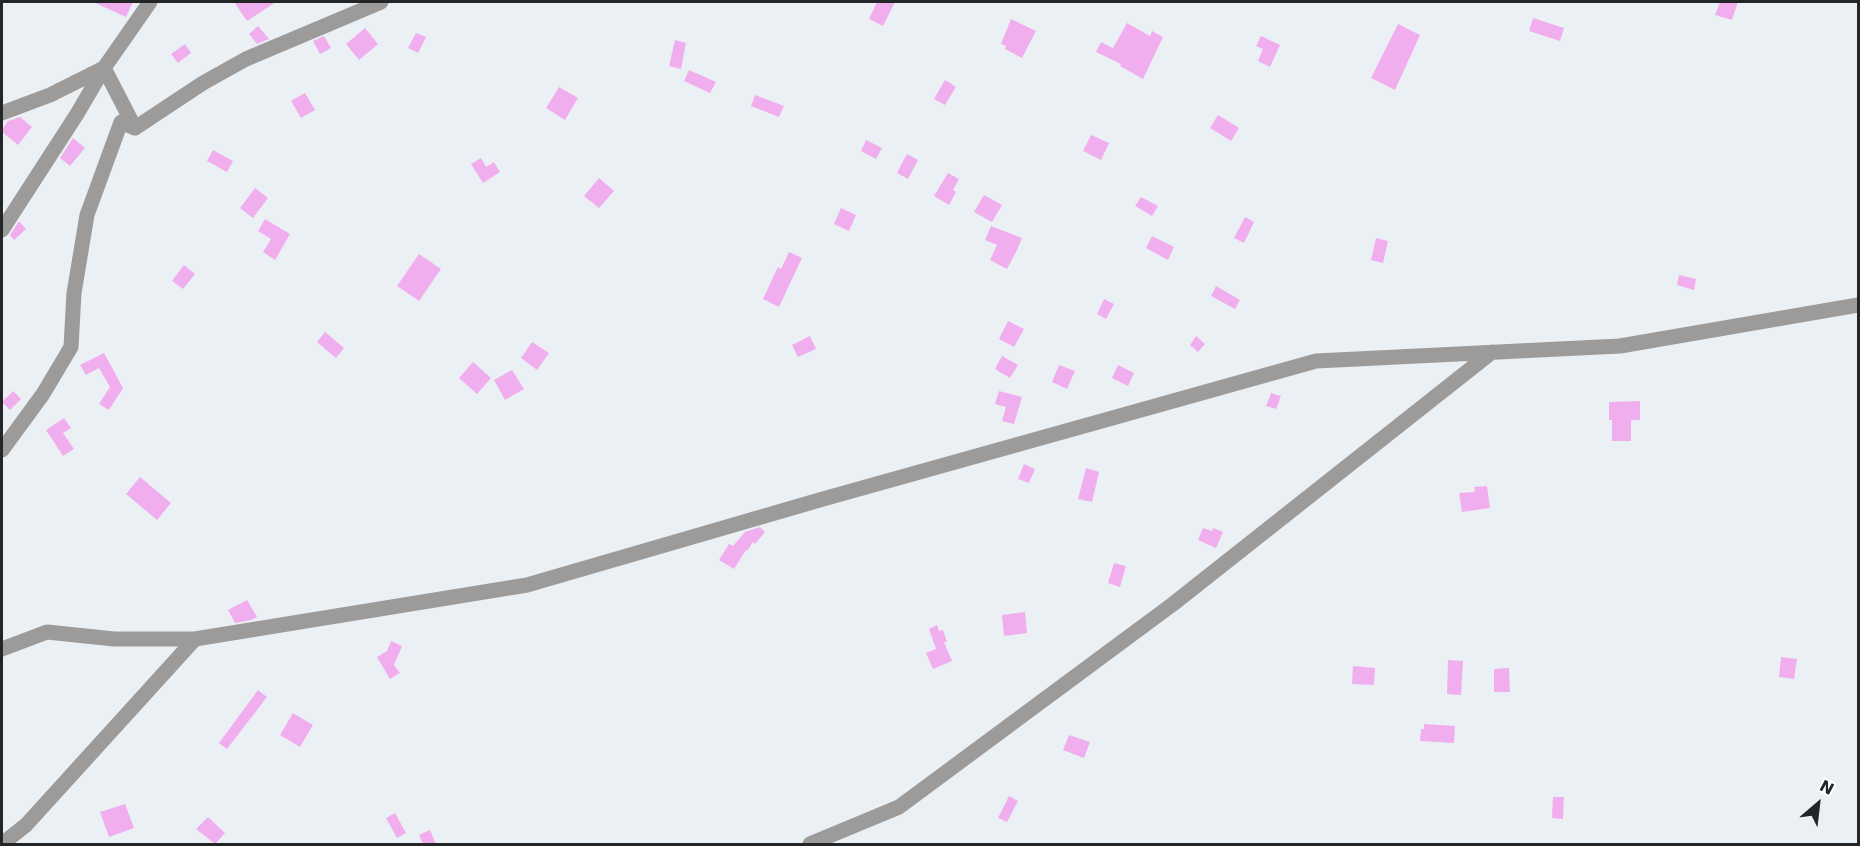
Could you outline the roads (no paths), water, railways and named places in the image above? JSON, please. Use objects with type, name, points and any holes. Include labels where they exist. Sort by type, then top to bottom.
[{"type":"street","points":[[2,230],[105,68],[150,2]]},
{"type":"street","points":[[135,128],[203,83],[246,59],[381,2]]},
{"type":"street","points":[[2,113],[50,95],[105,68]]},
{"type":"street","points":[[105,68],[135,128]]},
{"type":"street","points":[[2,450],[43,394],[71,347],[75,293],[87,216],[121,122],[135,128]]},
{"type":"street","points":[[2,649],[47,632],[114,639],[195,639],[527,585],[823,499],[1316,361],[1620,346],[1858,306]]},
{"type":"street","points":[[810,844],[899,807],[1173,604],[1492,352]]},
{"type":"street","points":[[2,844],[26,825],[195,639]]}]
